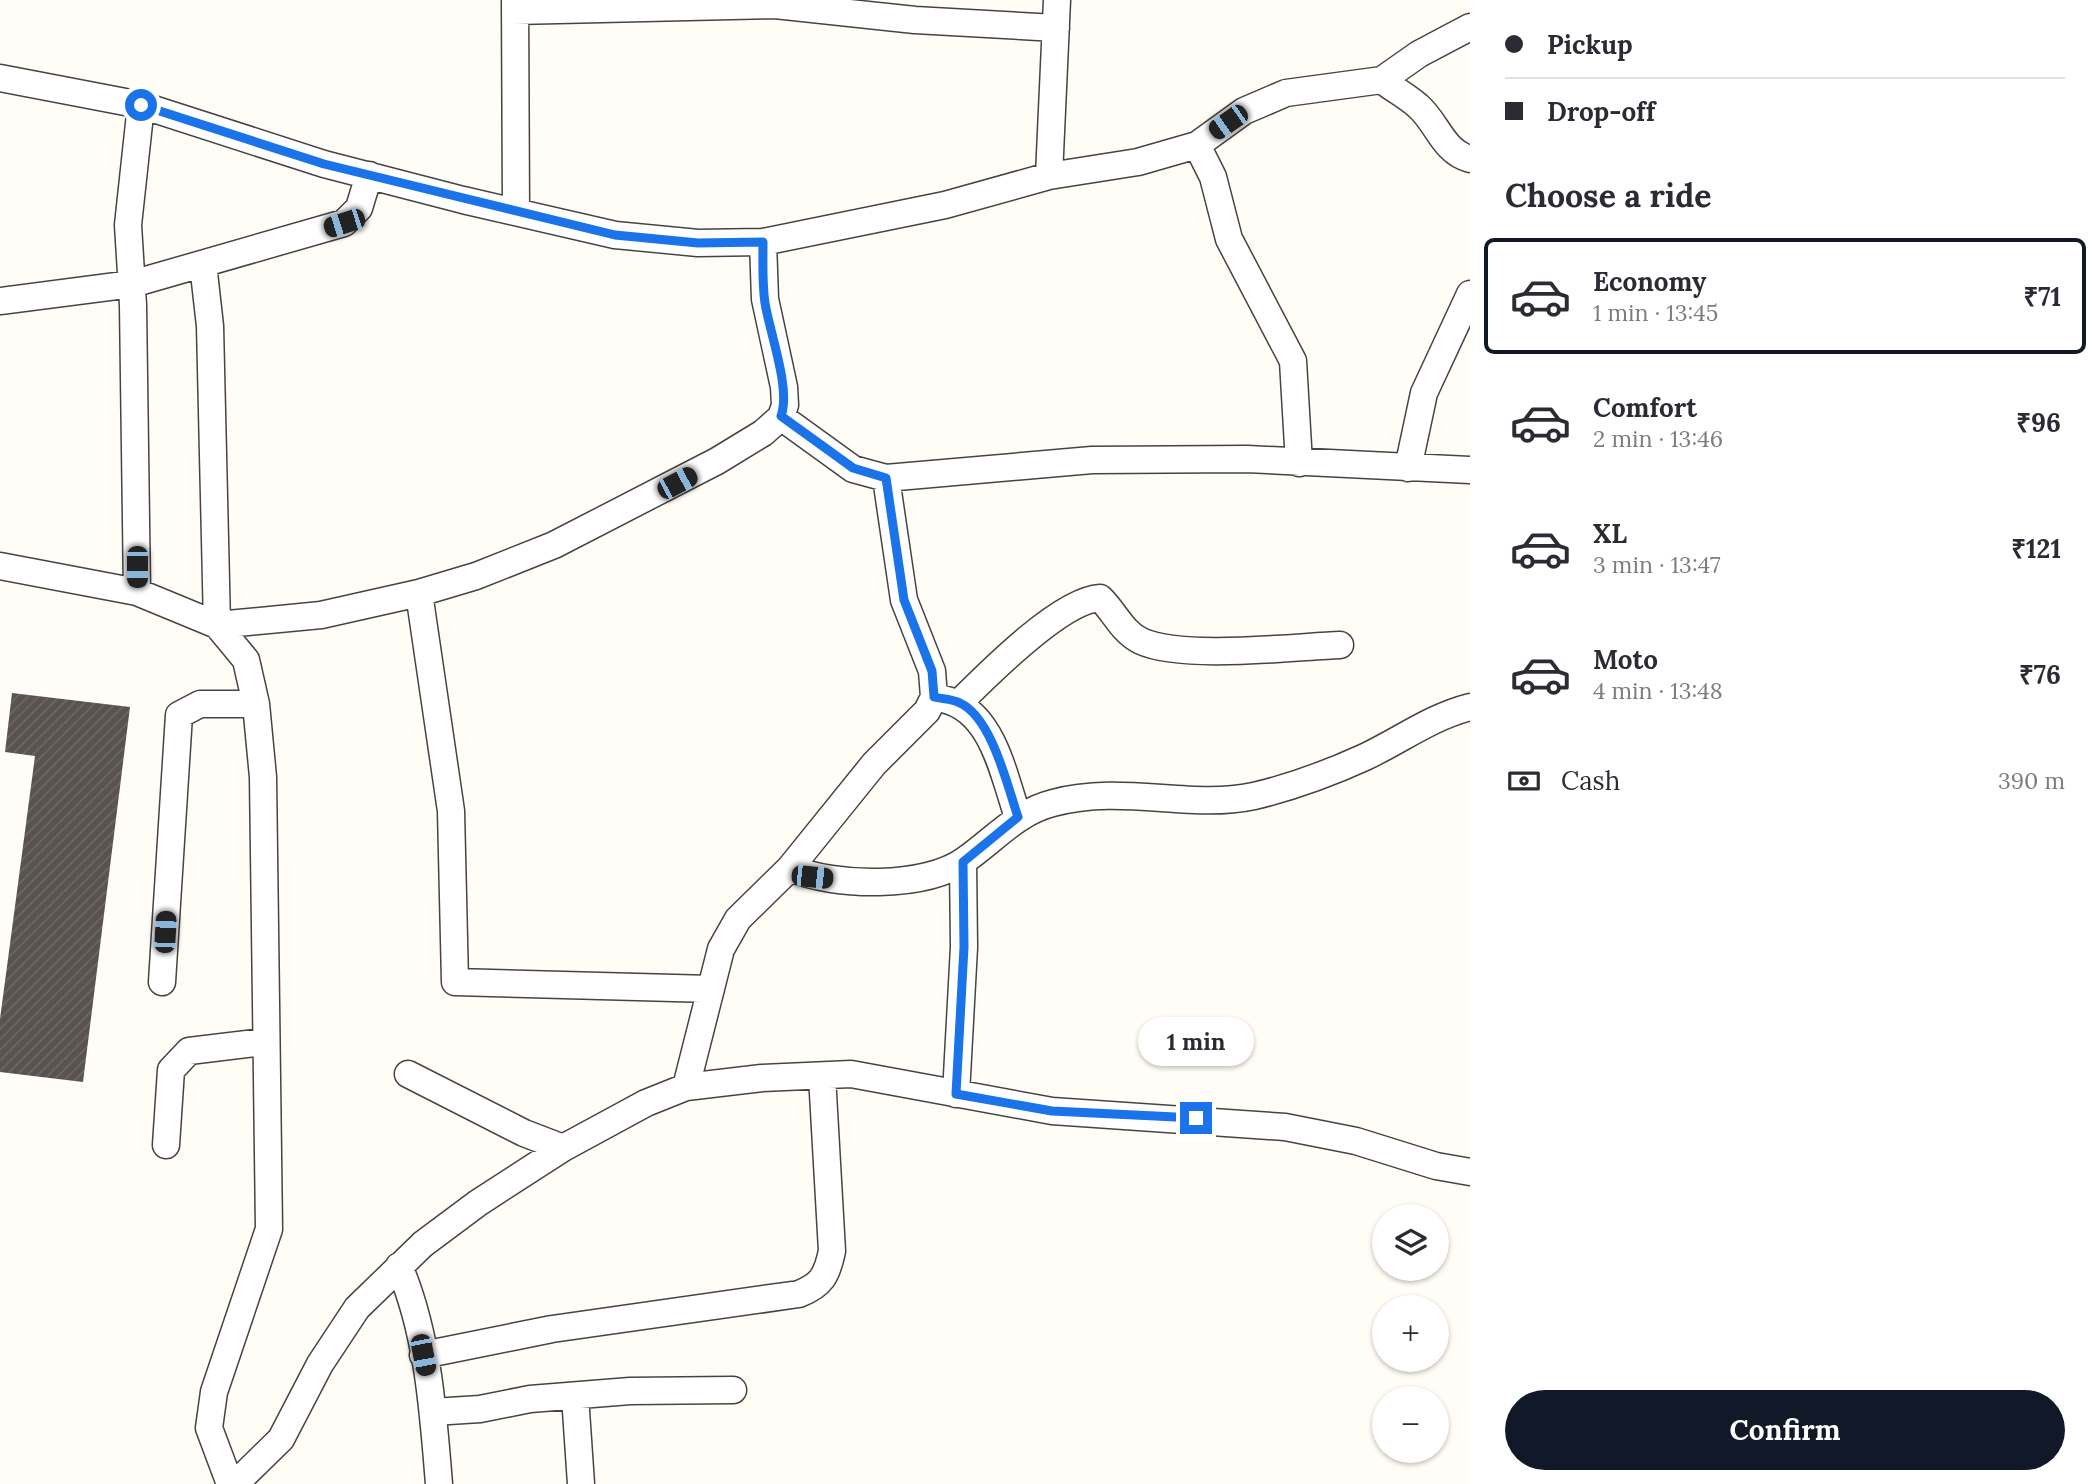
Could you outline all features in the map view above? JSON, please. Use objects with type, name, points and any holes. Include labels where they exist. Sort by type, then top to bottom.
[{"type":"street","points":[[1049,176],[1057,0]]},
{"type":"street","points":[[516,212],[515,5],[775,5],[915,20],[1056,28]]},
{"type":"street","points":[[0,78],[141,105],[369,175],[615,235],[698,243],[763,242],[945,205],[1049,176],[1138,163],[1197,145],[1244,111],[1286,93],[1382,80],[1419,54],[1470,27]]},
{"type":"street","points":[[1382,80],[1418,105],[1445,143],[1460,156],[1470,159]]},
{"type":"street","points":[[137,592],[132,285],[128,226],[141,105]]},
{"type":"street","points":[[1197,145],[1213,177],[1229,239],[1293,361],[1298,463]]},
{"type":"street","points":[[0,301],[132,285],[344,223],[359,208],[369,175]]},
{"type":"street","points":[[0,566],[137,592],[217,625],[321,615],[419,593],[476,576],[554,545],[625,511],[717,461],[763,433],[781,416],[785,405],[784,387],[765,299],[763,242]]},
{"type":"street","points":[[203,264],[210,326],[217,625],[246,660],[256,704],[263,777],[264,1042],[269,1229],[214,1392],[209,1429],[233,1484],[281,1439],[320,1364],[357,1308],[399,1266],[478,1203],[563,1148],[646,1103],[686,1087],[762,1078],[851,1074],[1052,1111],[1284,1126],[1356,1141],[1436,1166],[1470,1172]]},
{"type":"street","points":[[1408,468],[1424,393],[1470,294]]},
{"type":"street","points":[[781,416],[853,468],[886,478],[1091,460],[1247,459],[1470,470]]},
{"type":"street","points":[[686,1087],[721,949],[738,919],[790,868],[874,764],[927,711],[934,697],[932,671],[904,600],[886,478]]},
{"type":"street","points":[[419,593],[451,811],[455,982],[711,989]]},
{"type":"street","points":[[960,702],[1002,660],[1074,605],[1090,599],[1100,598],[1139,640],[1163,647],[1231,650],[1340,645]]},
{"type":"street","points":[[934,697],[960,702],[975,714],[992,744],[1018,817]]},
{"type":"street","points":[[162,982],[179,715],[200,704],[256,704]]},
{"type":"street","points":[[790,868],[812,877],[847,881],[928,878],[963,862],[1018,817],[1041,806],[1076,796],[1134,794],[1217,799],[1251,797],[1284,788],[1365,757],[1442,715],[1470,707]]},
{"type":"street","points":[[956,1094],[964,947],[963,862]]},
{"type":"street","points":[[166,1145],[171,1070],[189,1051],[264,1042]]},
{"type":"street","points":[[408,1074],[524,1133],[563,1148]]},
{"type":"street","points":[[423,1355],[552,1329],[799,1294],[817,1287],[828,1273],[832,1251],[822,1076]]},
{"type":"street","points":[[399,1266],[414,1301],[433,1412],[439,1484]]},
{"type":"street","points":[[433,1412],[630,1391],[733,1390]]},
{"type":"street","points":[[575,1396],[581,1484]]},
{"type":"building","points":[[12,693],[130,707],[83,1082],[0,1072],[0,1019],[35,756],[5,752]]},
{"type":"route","points":[[141,105],[324,164],[615,235],[698,243],[763,242],[765,299],[784,387],[785,405],[781,416],[827,452],[853,468],[886,478],[904,600],[932,671],[934,697],[960,702],[975,714],[992,744],[1018,817],[963,862],[964,947],[956,1094],[1052,1111],[1196,1118]]}]
